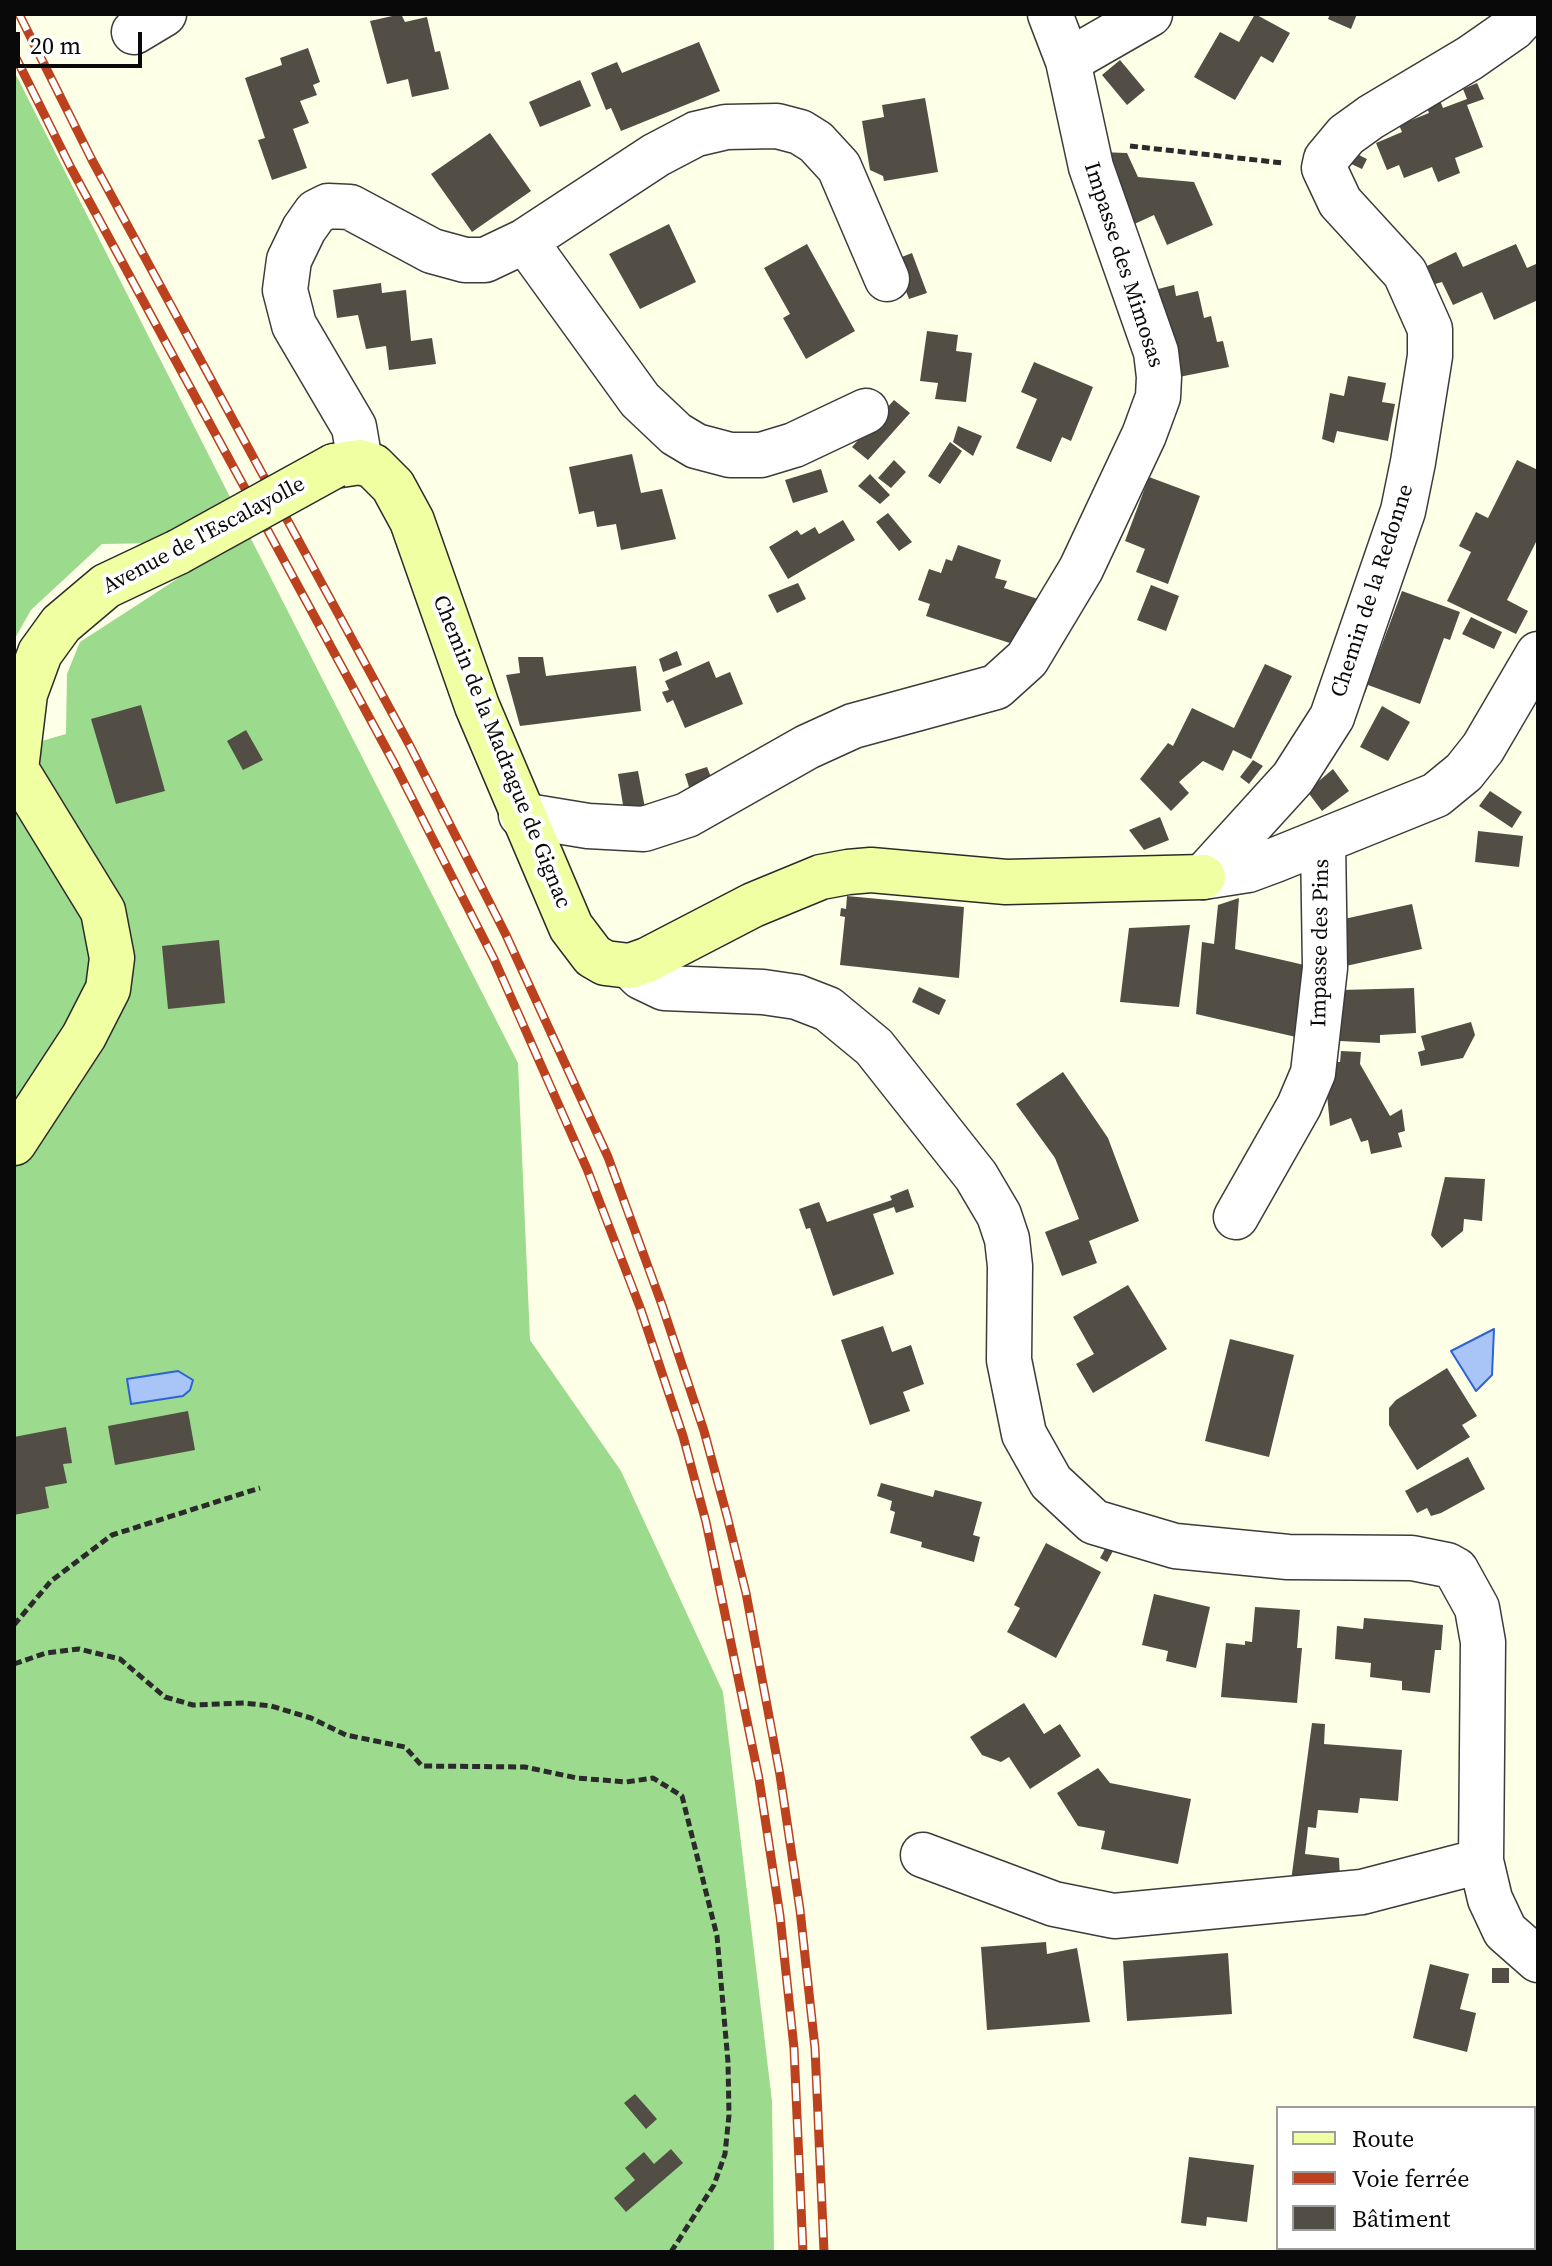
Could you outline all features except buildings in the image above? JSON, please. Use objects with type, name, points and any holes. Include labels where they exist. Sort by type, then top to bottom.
[{"type":"street","name":"Impasse des Mimosas","points":[[521,815],[588,826],[644,829],[687,815],[807,747],[853,726],[996,687],[1027,659],[1081,569],[1158,397],[1156,352],[1121,261],[1085,141],[1068,61],[1050,14]]},
{"type":"street","points":[[1068,61],[1150,14]]},
{"type":"street","points":[[1324,168],[1326,159],[1346,135],[1470,58],[1513,28],[1526,14]]},
{"type":"street","points":[[347,464],[354,427],[294,325],[285,290],[289,260],[316,212],[328,206],[350,207],[432,251],[465,260],[485,260],[525,241],[656,155],[696,134],[726,127],[777,126],[800,132],[816,142],[839,167],[887,279]]},
{"type":"street","name":"Chemin de la Redonne","points":[[1203,877],[1293,778],[1332,717],[1403,511],[1413,462],[1430,356],[1430,329],[1405,273],[1340,202],[1324,168]]},
{"type":"street","points":[[525,241],[640,400],[676,434],[696,446],[730,455],[761,455],[794,445],[866,411]]},
{"type":"street","name":"Chemin de la Madrague de Gignac","points":[[347,464],[383,473],[412,521],[477,706],[521,815],[581,941],[605,963],[630,966]]},
{"type":"street","name":"Avenue de l'Escalayolle","points":[[14,1143],[84,1036],[108,989],[112,958],[103,911],[15,770],[25,694],[40,653],[61,624],[106,586],[347,464]]},
{"type":"street","points":[[1538,654],[1483,748],[1449,785],[1415,806],[1248,870],[1203,877],[1006,882],[871,870],[848,872],[821,877],[753,905],[630,966],[641,977],[664,988],[763,992],[797,997],[828,1009],[874,1047],[976,1176],[999,1215],[1007,1239],[1010,1266],[1009,1360],[1024,1434],[1051,1482],[1094,1522],[1175,1546],[1288,1557],[1412,1558],[1447,1565],[1456,1570],[1477,1608],[1483,1642],[1481,1861],[1490,1899],[1505,1931],[1538,1960]]},
{"type":"street","name":"Impasse des Pins","points":[[1236,1217],[1299,1106],[1313,1073],[1325,968],[1323,842]]},
{"type":"street","points":[[923,1855],[1054,1904],[1114,1916],[1362,1892],[1481,1861]]},
{"type":"path","points":[[1085,141],[1324,168]]},
{"type":"path","points":[[14,1625],[51,1581],[112,1535],[260,1488]]},
{"type":"path","points":[[14,1664],[46,1653],[79,1649],[120,1659],[165,1697],[193,1705],[244,1703],[271,1706],[311,1718],[346,1735],[405,1747],[422,1766],[525,1767],[577,1778],[626,1782],[653,1778],[682,1796],[717,1936],[728,2062],[729,2115],[725,2154],[714,2185],[671,2252]]},
{"type":"green space","points":[[14,71],[232,501],[163,543],[102,544],[31,610],[14,640]]},
{"type":"green space","points":[[248,533],[518,1063],[530,1340],[621,1471],[723,1692],[772,2101],[774,2252],[14,2252],[14,749],[66,734],[67,674],[80,642]]},
{"type":"water","points":[[1494,1329],[1492,1375],[1476,1391],[1451,1351]]},
{"type":"water","points":[[178,1371],[193,1380],[190,1390],[183,1396],[131,1404],[127,1379]]},
{"type":"railway","points":[[19,14],[92,160],[410,746],[506,935],[608,1157],[662,1305],[704,1431],[727,1516],[746,1593],[780,1775],[800,1910],[815,2048],[824,2252]]},
{"type":"railway","points":[[14,54],[70,166],[394,763],[494,959],[587,1169],[641,1310],[683,1436],[706,1522],[759,1779],[780,1916],[794,2048],[803,2252]]}]
